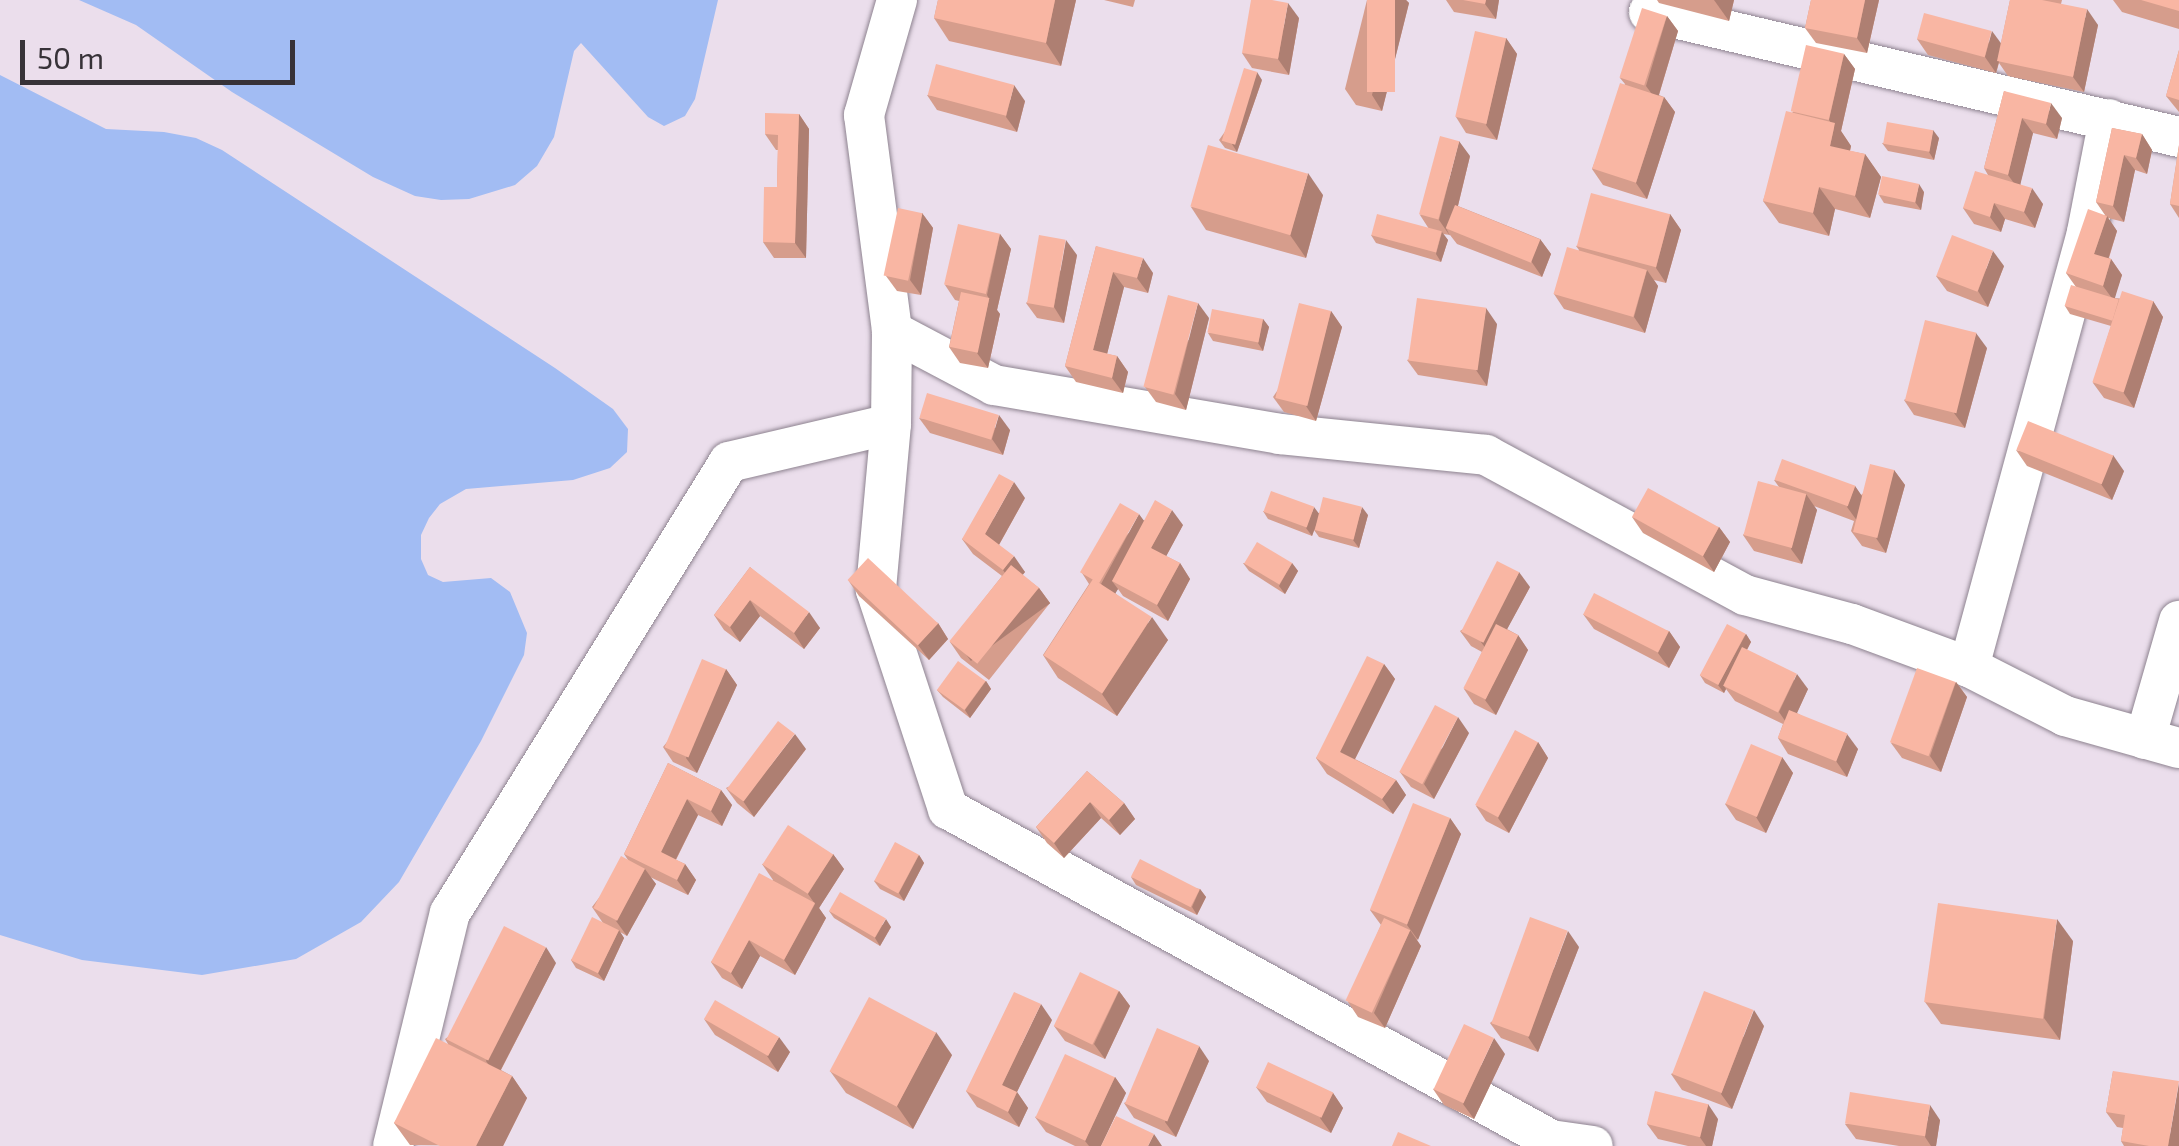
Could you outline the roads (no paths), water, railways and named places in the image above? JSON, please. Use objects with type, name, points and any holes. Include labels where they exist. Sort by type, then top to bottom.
[{"type":"street","points":[[897,0],[864,115],[892,331],[890,424],[876,590],[948,809],[1551,1140],[1593,1146]]},
{"type":"street","points":[[1649,12],[2179,136]]},
{"type":"street","points":[[1969,667],[2087,232],[2110,118]]},
{"type":"street","points":[[892,331],[994,385],[1280,434],[1486,455],[1745,594],[1852,624],[1969,667],[2066,716],[2162,744],[2179,621]]},
{"type":"street","points":[[393,1146],[450,914],[730,462],[890,424]]},
{"type":"water","points":[[79,0],[718,0],[695,99],[685,116],[664,126],[648,117],[581,43],[574,51],[554,137],[537,166],[515,185],[469,199],[441,200],[415,196],[373,177],[232,92],[136,25]]},
{"type":"water","points":[[0,75],[106,129],[164,132],[196,138],[222,150],[555,368],[613,409],[628,429],[627,452],[610,468],[573,480],[466,489],[440,504],[429,518],[421,535],[421,559],[428,575],[443,582],[491,578],[510,592],[527,633],[524,655],[481,741],[399,882],[361,922],[296,959],[202,975],[82,960],[0,935]]}]
